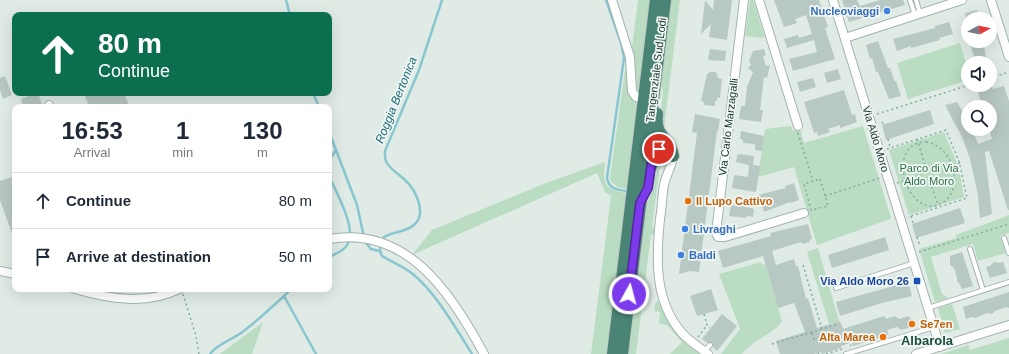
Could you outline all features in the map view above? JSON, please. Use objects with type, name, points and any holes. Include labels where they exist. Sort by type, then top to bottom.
[{"type":"highway","name":"Tangenziale Sud Lodi","points":[[613,354],[656,0]]},
{"type":"highway","name":"Tangenziale Sud Lodi","points":[[622,354],[665,0]]},
{"type":"highway","points":[[655,81],[659,96],[657,128],[671,148],[674,156]]},
{"type":"highway","points":[[640,203],[648,188],[653,153],[657,149],[665,148],[672,152],[674,156]]},
{"type":"street","points":[[612,0],[629,52],[632,92],[636,97],[644,98]]},
{"type":"street","name":"Via Carlo Marzagalli","points":[[744,0],[716,233],[718,237],[725,237],[804,213]]},
{"type":"street","points":[[759,0],[798,126]]},
{"type":"street","name":"Via Aldo Moro","points":[[833,0],[940,347]]},
{"type":"street","points":[[845,38],[962,0]]},
{"type":"street","points":[[991,0],[1009,57]]},
{"type":"street","points":[[674,156],[673,163],[664,186],[657,268],[663,297],[671,318],[682,333],[693,343],[707,350]]},
{"type":"street","points":[[332,239],[356,237],[382,241],[412,259],[434,279],[458,309],[484,354]]},
{"type":"street","points":[[0,271],[12,273]]},
{"type":"street","points":[[87,292],[108,297],[130,299],[156,296],[170,292]]},
{"type":"street","points":[[916,354],[930,352],[940,347],[1009,325]]},
{"type":"lane","points":[[910,0],[918,14]]},
{"type":"lane","points":[[916,0],[918,14]]},
{"type":"lane","points":[[1004,238],[1009,253]]},
{"type":"lane","points":[[970,249],[983,290]]},
{"type":"lane","points":[[836,288],[914,263]]},
{"type":"lane","points":[[928,308],[1009,282]]},
{"type":"lane","points":[[846,354],[934,327]]},
{"type":"path","points":[[997,76],[1009,72]]},
{"type":"path","points":[[869,117],[961,88]]},
{"type":"path","points":[[798,126],[797,130],[813,181]]},
{"type":"path","points":[[887,149],[946,130],[960,163],[967,198],[908,217]]},
{"type":"path","points":[[888,139],[890,148]]},
{"type":"path","points":[[917,139],[925,165]]},
{"type":"path","points":[[926,142],[935,144],[944,151],[953,165],[955,176],[953,187],[948,198],[938,204],[924,205],[917,201],[906,180],[904,156],[908,149],[918,143],[926,142]]},
{"type":"path","points":[[934,171],[960,163]]},
{"type":"path","points":[[897,183],[921,175]]},
{"type":"path","points":[[825,196],[888,176]]},
{"type":"path","points":[[820,179],[828,206],[811,210],[804,184],[813,181],[820,179]]},
{"type":"path","points":[[930,182],[938,207]]},
{"type":"path","points":[[911,216],[913,223]]},
{"type":"path","points":[[918,252],[1009,224]]},
{"type":"path","points":[[917,237],[920,246]]},
{"type":"path","points":[[803,265],[822,329]]},
{"type":"path","points":[[181,292],[196,336],[199,354]]},
{"type":"path","points":[[704,314],[706,325],[710,328]]},
{"type":"path","points":[[772,344],[812,334],[822,329],[839,324]]},
{"type":"path","points":[[693,343],[706,325]]},
{"type":"path","points":[[812,334],[815,342]]},
{"type":"path","points":[[847,335],[851,347]]},
{"type":"green space","points":[[638,0],[651,0],[628,188],[619,188],[611,182],[610,178],[627,55],[630,48],[632,48]]},
{"type":"green space","points":[[669,0],[680,0],[664,128],[660,119],[663,91],[660,78]]},
{"type":"green space","points":[[750,0],[753,0],[765,38],[745,36]]},
{"type":"green space","points":[[960,43],[964,56],[961,56],[961,82],[908,99],[897,63]]},
{"type":"green space","points":[[791,126],[793,131],[800,129],[804,143],[863,126],[891,218],[817,245],[794,167],[758,177],[765,129]]},
{"type":"green space","name":"Parco di Via Aldo Moro","points":[[944,132],[959,168],[964,197],[909,215],[889,150]]},
{"type":"green space","points":[[662,152],[669,158],[661,157],[652,227],[658,227],[657,235],[651,235],[636,354],[628,354],[646,206],[651,193],[655,157]]},
{"type":"green space","points":[[605,162],[604,175],[606,184],[613,190],[626,193],[608,354],[591,354],[611,196],[605,192],[597,173],[412,255],[432,230],[546,183]]},
{"type":"green space","points":[[1009,215],[1009,233],[1000,236],[1006,253],[978,261],[973,244],[931,257],[942,294],[949,298],[935,302],[919,249],[956,238],[956,235]]},
{"type":"green space","points":[[818,248],[839,321],[829,324],[807,252]]},
{"type":"green space","points":[[761,262],[762,265],[765,264],[782,321],[774,330],[752,344],[742,354],[721,354],[740,329],[719,274]]},
{"type":"green space","points":[[656,301],[658,301],[666,318],[676,331],[701,354],[670,354],[682,342],[667,325],[659,324],[660,312],[654,311]]},
{"type":"green space","points":[[952,304],[960,329],[945,333],[938,308]]},
{"type":"green space","points":[[263,322],[252,354],[220,354]]},
{"type":"green space","points":[[1009,338],[1009,354],[941,354],[968,345],[970,350]]},
{"type":"building","points":[[705,0],[713,10],[714,0],[732,0],[727,40],[709,37],[711,24],[701,34]]},
{"type":"building","points":[[774,0],[819,0],[828,27],[825,28],[835,59],[793,71],[789,59],[817,52],[814,40],[787,48],[784,39],[798,35],[799,38],[812,34],[806,15],[795,19],[797,23],[784,27]]},
{"type":"building","points":[[842,0],[857,0],[860,6],[880,0],[903,0],[905,5],[849,22]]},
{"type":"building","points":[[949,22],[953,34],[939,38],[940,40],[911,48],[911,46],[897,51],[893,39],[935,28],[935,26]]},
{"type":"building","points":[[878,41],[901,96],[889,99],[878,72],[876,72],[872,58],[870,59],[866,45]]},
{"type":"building","points":[[971,48],[984,48],[986,56],[974,56]]},
{"type":"building","points":[[710,49],[726,51],[725,61],[708,60]]},
{"type":"building","points":[[764,49],[766,55],[763,56],[766,66],[770,65],[767,78],[764,77],[760,110],[763,110],[761,122],[739,119],[741,106],[745,106],[747,87],[753,72],[748,68],[751,65],[749,61],[753,51]]},
{"type":"building","points":[[838,69],[841,79],[827,83],[824,73]]},
{"type":"building","points":[[710,72],[716,72],[718,78],[722,79],[720,98],[717,98],[717,101],[715,101],[715,106],[704,105],[704,102],[701,101],[707,74]]},
{"type":"building","points":[[5,76],[12,95],[3,99],[0,90],[0,78]]},
{"type":"building","points":[[813,78],[816,87],[800,92],[797,82]]},
{"type":"building","points":[[1004,86],[1009,101],[1009,210],[989,151],[985,152],[992,214],[980,218],[978,195],[970,159],[961,136],[975,136],[978,144],[992,139],[991,136],[997,136],[997,100],[980,100],[978,92],[997,92],[997,88]]},
{"type":"building","points":[[844,90],[852,115],[855,114],[857,122],[840,128],[840,125],[828,129],[830,132],[818,136],[817,132],[814,133],[804,102]]},
{"type":"building","points":[[28,96],[39,96],[42,104],[22,104],[21,99]]},
{"type":"building","points":[[85,96],[125,96],[129,104],[88,104]]},
{"type":"building","points":[[957,102],[961,109],[961,135],[945,105]]},
{"type":"building","points":[[930,110],[934,124],[886,140],[882,125]]},
{"type":"building","points":[[695,114],[720,119],[717,131],[699,272],[690,271],[679,274],[697,133],[692,132]]},
{"type":"building","points":[[741,131],[764,136],[762,151],[755,150],[755,144],[743,143],[743,140],[740,139]]},
{"type":"building","points":[[739,154],[754,156],[753,165],[760,166],[756,192],[732,188],[734,175],[748,177],[749,165],[736,162]]},
{"type":"building","points":[[12,177],[12,233],[0,200],[0,181]]},
{"type":"building","points":[[794,183],[799,200],[764,212],[758,195],[786,188],[785,186]]},
{"type":"building","points":[[737,205],[754,209],[753,217],[747,216],[746,218],[729,216],[731,206]]},
{"type":"building","points":[[960,208],[965,223],[916,238],[912,224]]},
{"type":"building","points":[[808,224],[812,239],[809,240],[810,242],[802,244],[801,242],[772,251],[776,265],[794,259],[796,266],[798,266],[806,299],[808,298],[817,328],[840,321],[843,329],[884,316],[886,319],[895,316],[899,319],[908,316],[913,320],[911,327],[901,330],[897,327],[887,330],[889,335],[853,346],[852,342],[841,346],[841,348],[822,354],[821,352],[814,354],[780,354],[776,341],[805,332],[794,303],[778,308],[763,256],[723,268],[718,251],[771,236],[770,233]]},
{"type":"building","points":[[885,237],[889,250],[832,268],[828,255]]},
{"type":"building","points":[[962,252],[973,286],[962,289],[957,281],[954,268],[950,265],[950,256]]},
{"type":"building","points":[[994,262],[1003,262],[1007,273],[990,278],[986,267],[990,266]]},
{"type":"building","points":[[908,282],[912,296],[882,303],[840,316],[836,302]]},
{"type":"building","points":[[711,289],[718,310],[697,316],[690,296]]},
{"type":"building","points":[[1009,292],[1009,308],[1006,307],[995,311],[992,314],[987,313],[975,318],[971,317],[966,319],[963,307]]},
{"type":"building","points":[[722,314],[737,326],[717,351],[713,347],[712,342],[707,343],[702,339]]},
{"type":"waterway","points":[[286,0],[289,12]]},
{"type":"waterway","name":"Roggia Bertonica","points":[[442,0],[419,70],[385,151],[386,162],[409,184],[416,195],[420,207],[420,213],[415,224],[411,227],[384,237],[380,251],[382,256],[403,267],[422,283],[446,312],[472,354]]},
{"type":"waterway","points":[[606,0],[621,43],[624,58],[607,178],[612,187],[627,191]]},
{"type":"waterway","points":[[314,96],[318,104]]},
{"type":"waterway","points":[[332,140],[336,150],[332,156]]},
{"type":"waterway","points":[[336,150],[357,205],[364,237]]},
{"type":"waterway","points":[[332,182],[345,211],[350,230],[350,238],[346,247],[332,256]]},
{"type":"waterway","points":[[365,242],[371,249],[379,251]]},
{"type":"waterway","points":[[288,292],[284,296],[316,354]]},
{"type":"waterway","points":[[210,354],[220,345],[247,329],[284,296]]},
{"type":"place","name":"Nucleoviaggi","points":[[887,11]]},
{"type":"place","name":"Il Lupo Cattivo","points":[[688,201]]},
{"type":"place","name":"Livraghi","points":[[685,229]]},
{"type":"place","name":"Baldi","points":[[681,255]]},
{"type":"place","name":"Via Aldo Moro 26","points":[[917,281]]},
{"type":"place","name":"Se7en","points":[[912,324]]},
{"type":"place","name":"Alta Marea","points":[[883,337]]},
{"type":"district","name":"Albarola","points":[[927,340]]},
{"type":"route","points":[[629,294],[640,203],[647,192],[653,153],[659,149]]}]
